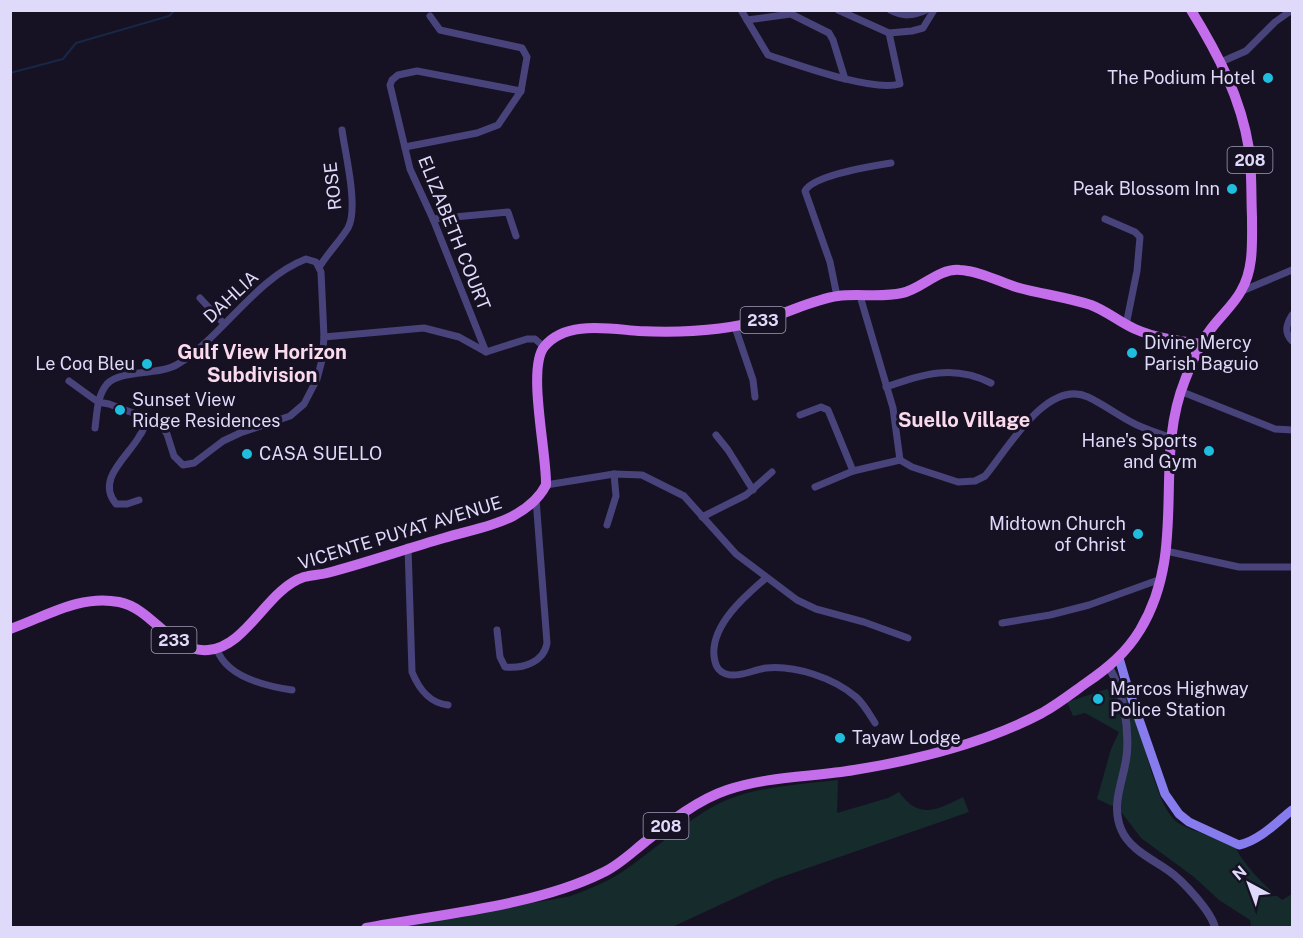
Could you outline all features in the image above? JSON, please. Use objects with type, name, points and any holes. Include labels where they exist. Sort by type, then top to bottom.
[{"type":"main road","name":"208","points":[[366,927],[505,903],[569,887],[607,871],[687,810],[715,794],[759,782],[881,765],[992,735],[1039,714],[1109,668],[1119,658],[1131,644],[1153,607],[1162,579],[1166,551],[1172,438],[1175,410],[1180,392],[1201,344],[1242,291],[1251,259],[1250,154],[1238,102],[1221,62],[1191,10]]},
{"type":"main road","name":"233","points":[[544,347],[561,334],[603,327],[657,331],[716,330],[735,327],[768,319],[837,296],[883,296],[905,292],[943,273],[961,270],[1016,287],[1082,302],[1110,314],[1126,325],[1162,338],[1201,344]]},
{"type":"main road","points":[[544,347],[539,357],[537,381],[546,486]]},
{"type":"main road","name":"VICENTE PUYAT AVENUE","points":[[217,649],[239,635],[279,593],[297,581],[498,523],[521,511],[536,499],[546,486]]},
{"type":"main road","name":"233","points":[[10,629],[55,610],[85,602],[111,601],[121,602],[141,613],[187,648],[200,651],[217,649]]},
{"type":"main road","points":[[1119,658],[1165,794],[1179,814],[1189,822],[1239,845],[1245,844],[1270,829],[1293,810]]},
{"type":"street","points":[[741,10],[768,55],[845,79],[891,87],[900,84],[889,33]]},
{"type":"street","points":[[838,10],[889,33],[912,32],[926,26],[934,10]]},
{"type":"street","points":[[890,10],[903,16],[916,15],[926,10]]},
{"type":"street","points":[[1221,62],[1246,51],[1275,22],[1292,10]]},
{"type":"street","points":[[747,20],[791,14],[829,33],[845,79]]},
{"type":"street","points":[[405,147],[390,85],[398,75],[417,71],[521,91],[527,57],[522,48],[440,30],[430,16]]},
{"type":"street","name":"ELIZABETH COURT","points":[[486,352],[410,168],[405,147],[494,128],[521,91]]},
{"type":"street","name":"ROSE","points":[[320,266],[348,228],[351,219],[352,200],[342,130]]},
{"type":"street","points":[[837,296],[830,262],[805,191],[812,183],[854,170],[891,163]]},
{"type":"street","points":[[433,219],[508,212],[516,236]]},
{"type":"street","points":[[1105,219],[1135,232],[1140,237],[1137,271],[1126,325]]},
{"type":"street","name":"DAHLIA","points":[[98,402],[106,386],[114,379],[163,370],[174,366],[192,354],[283,270],[294,263],[310,259],[320,266]]},
{"type":"street","points":[[69,381],[98,402],[160,423],[174,456],[180,464],[194,463],[223,441],[290,416],[310,395],[322,360],[324,337],[320,266]]},
{"type":"street","points":[[1242,291],[1293,270]]},
{"type":"street","points":[[860,296],[893,408],[900,460]]},
{"type":"street","points":[[200,298],[224,324]]},
{"type":"street","points":[[1293,315],[1286,324],[1286,329],[1293,341]]},
{"type":"street","points":[[735,327],[753,380],[755,397]]},
{"type":"street","points":[[324,337],[424,328],[459,337],[486,352],[527,339],[536,339],[544,347]]},
{"type":"street","points":[[886,387],[927,374],[956,371],[990,383]]},
{"type":"street","points":[[1180,392],[1275,429],[1293,430]]},
{"type":"street","points":[[815,488],[853,471],[900,460],[912,467],[958,482],[975,481],[985,476],[1035,414],[1050,402],[1072,394],[1087,397],[1135,424],[1172,438]]},
{"type":"street","points":[[95,428],[98,402]]},
{"type":"street","points":[[800,415],[821,406],[826,407],[853,471]]},
{"type":"street","points":[[140,500],[127,504],[116,504],[111,496],[109,484],[116,468],[140,436],[147,418]]},
{"type":"street","points":[[716,435],[753,490]]},
{"type":"street","points":[[702,517],[739,500],[772,472]]},
{"type":"street","points":[[546,486],[614,474],[642,475],[684,496],[736,554],[806,605],[908,638]]},
{"type":"street","points":[[607,525],[616,496],[614,474]]},
{"type":"street","points":[[497,630],[500,657],[505,667],[517,669],[530,664],[546,650],[536,499]]},
{"type":"street","points":[[408,548],[412,672],[420,690],[441,704],[448,705]]},
{"type":"street","points":[[1166,551],[1206,562],[1239,567],[1293,567]]},
{"type":"street","points":[[766,578],[751,590],[721,627],[714,651],[715,664],[718,669],[728,675],[769,668],[784,668],[813,675],[836,684],[857,698],[875,723]]},
{"type":"street","points":[[1002,622],[1050,615],[1089,605],[1162,579]]},
{"type":"street","points":[[217,649],[220,658],[229,668],[267,685],[291,690]]},
{"type":"street","points":[[1109,668],[1118,686],[1126,724],[1127,753],[1116,802],[1119,825],[1123,834],[1135,848],[1171,873],[1186,888],[1209,915],[1215,927]]},
{"type":"green space","points":[[1129,687],[1154,780],[1169,813],[1182,825],[1233,843],[1254,874],[1282,900],[1292,894],[1292,927],[1251,927],[1250,920],[1219,900],[1194,877],[1141,838],[1119,809],[1097,799],[1111,749],[1119,732],[1085,713],[1073,716],[1067,702],[1107,689],[1113,695]]},
{"type":"green space","points":[[838,780],[837,813],[888,798],[899,792],[906,801],[914,806],[929,810],[945,806],[963,797],[969,812],[776,879],[672,927],[394,928],[571,896],[619,874],[692,819],[716,805],[760,790]]},
{"type":"waterway","points":[[10,73],[63,59],[76,43],[169,16],[175,10]]},
{"type":"place","name":"The Podium Hotel","points":[[1268,78]]},
{"type":"place","name":"Peak Blossom Inn","points":[[1232,189]]},
{"type":"place","name":"Divine Mercy Parish Baguio","points":[[1132,353]]},
{"type":"place","name":"Le Coq Bleu","points":[[147,364]]},
{"type":"place","name":"Sunset View Ridge Residences","points":[[120,410]]},
{"type":"place","name":"Hane's Sports and Gym","points":[[1209,451]]},
{"type":"place","name":"CASA SUELLO","points":[[247,454]]},
{"type":"place","name":"Midtown Church of Christ","points":[[1138,534]]},
{"type":"place","name":"Marcos Highway Police Station","points":[[1098,699]]},
{"type":"place","name":"Tayaw Lodge","points":[[840,738]]},
{"type":"district","name":"Gulf View Horizon Subdivision","points":[[262,364]]},
{"type":"district","name":"Suello Village","points":[[964,420]]}]
